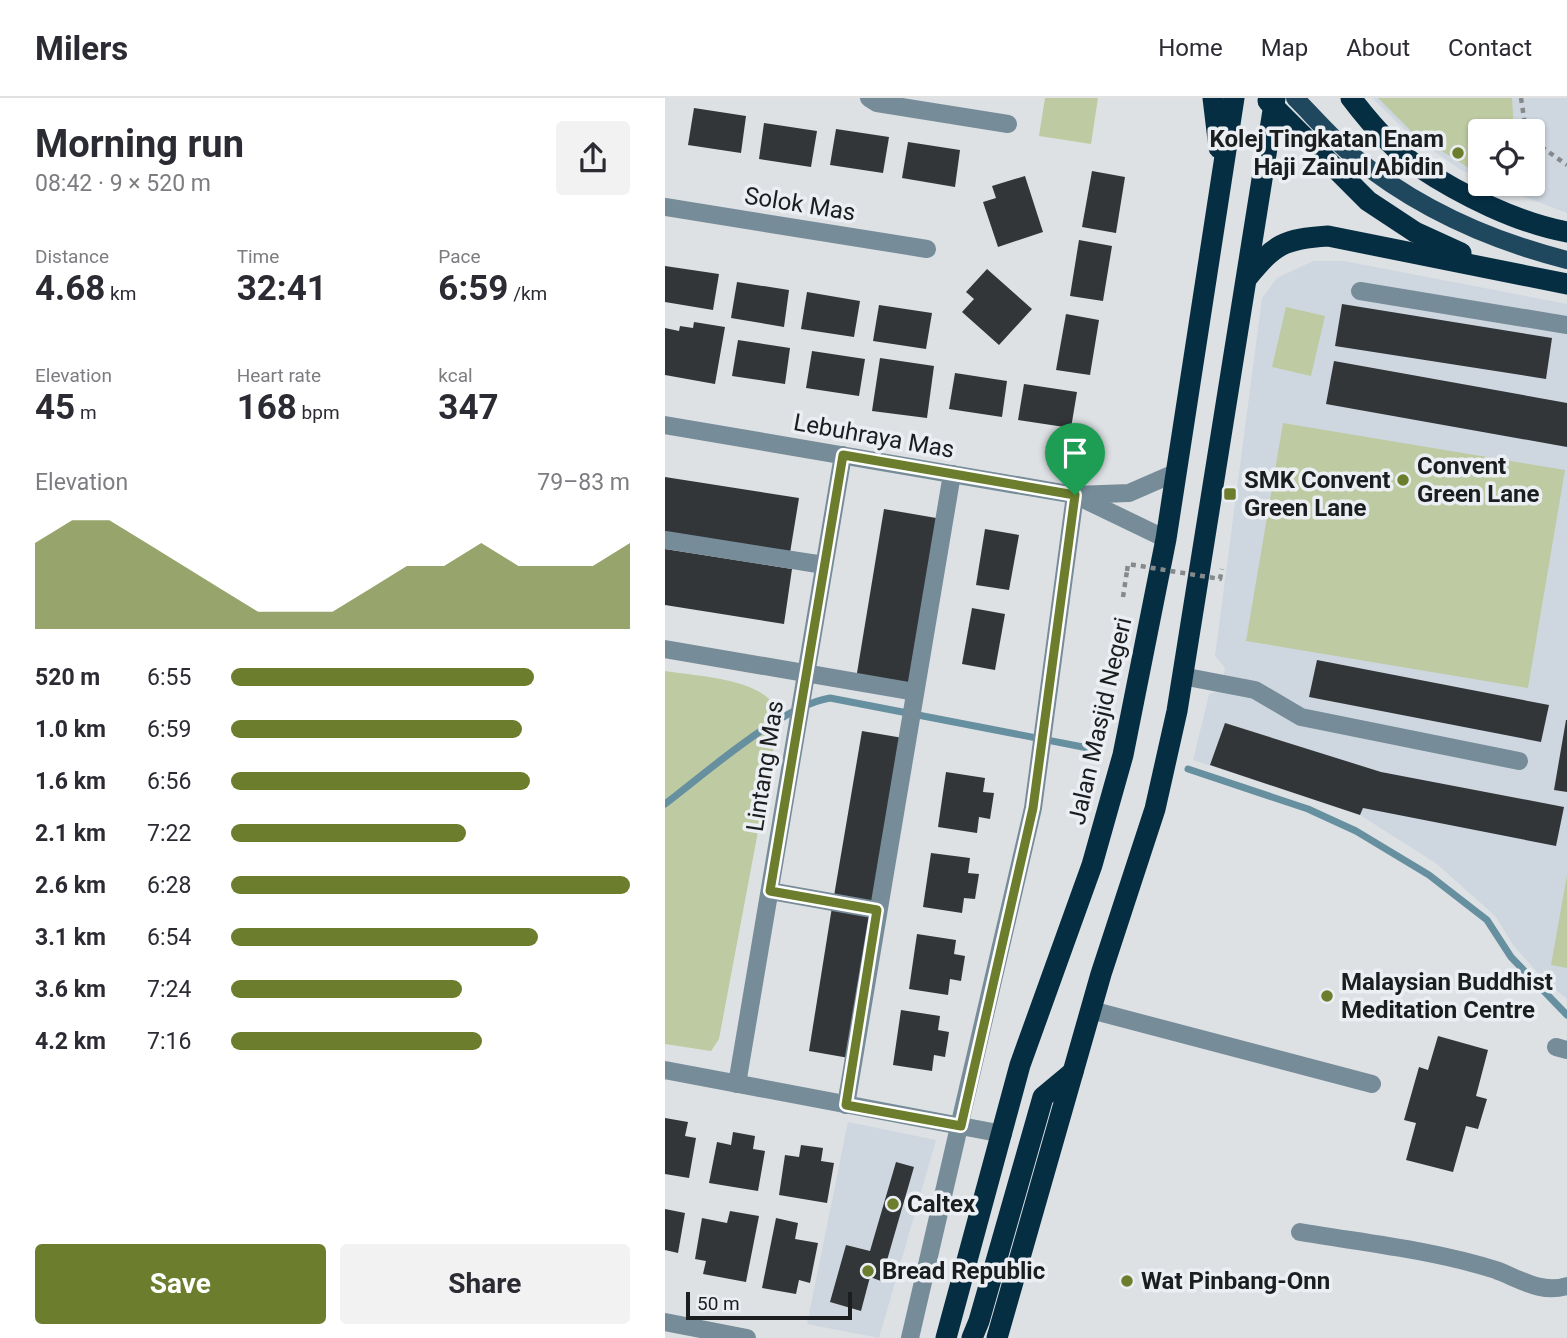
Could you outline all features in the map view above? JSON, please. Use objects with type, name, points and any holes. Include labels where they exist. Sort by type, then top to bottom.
[{"type":"highway","points":[[1213,98],[1222,175]]},
{"type":"highway","name":"Jalan Masjid Negeri","points":[[946,1338],[1020,1065],[1110,805],[1165,539],[1234,98]]},
{"type":"highway","points":[[1351,98],[1368,121],[1418,166],[1484,202],[1549,229],[1567,232]]},
{"type":"highway","points":[[1271,101],[1367,201],[1415,232],[1491,267]]},
{"type":"highway","points":[[997,1338],[1091,1010],[1156,809],[1182,676],[1271,101]]},
{"type":"highway","points":[[1245,280],[1272,248],[1301,238],[1328,236],[1567,284]]},
{"type":"highway","points":[[972,1338],[1043,1097],[1073,1072]]},
{"type":"main road","points":[[1295,98],[1351,154],[1399,190],[1459,223],[1508,244],[1567,260]]},
{"type":"street","points":[[869,98],[877,103],[1008,124]]},
{"type":"street","name":"Solok Mas","points":[[665,207],[927,249]]},
{"type":"street","points":[[1360,291],[1567,325]]},
{"type":"street","name":"Lebuhraya Mas","points":[[665,425],[1075,495],[1129,493],[1175,473]]},
{"type":"street","name":"Lintang Mas","points":[[737,1084],[843,455]]},
{"type":"street","points":[[846,1105],[952,474]]},
{"type":"street","points":[[910,1338],[1033,808],[1075,495]]},
{"type":"street","name":"Lebuhraya Mas","points":[[1075,495],[1165,539]]},
{"type":"street","points":[[665,540],[824,565]]},
{"type":"street","points":[[665,649],[915,695]]},
{"type":"street","points":[[1182,676],[1255,690],[1301,717],[1519,761]]},
{"type":"street","points":[[770,891],[877,910]]},
{"type":"street","points":[[1091,1010],[1372,1083]]},
{"type":"street","points":[[665,1070],[1003,1134]]},
{"type":"street","points":[[1300,1232],[1430,1255],[1495,1270],[1540,1288],[1553,1290],[1567,1286]]},
{"type":"street","points":[[671,1328],[747,1338]]},
{"type":"path","points":[[1521,98],[1524,119]]},
{"type":"path","points":[[1545,149],[1567,165]]},
{"type":"path","points":[[1123,597],[1128,564],[1220,579],[1222,569]]},
{"type":"shaded area","name":"Kolej Tingkatan Enam Haji Zainul Abidin","points":[[1372,98],[1567,98],[1567,213],[1522,196],[1545,196],[1545,119],[1468,119],[1468,173],[1410,135]]},
{"type":"shaded area","name":"Convent Green Lane","points":[[1313,261],[1344,261],[1567,304],[1567,999],[1545,981],[1513,945],[1496,917],[1437,864],[1360,815],[1193,760],[1209,694],[1221,690],[1225,668],[1215,656],[1262,298],[1277,278]]},
{"type":"shaded area","points":[[848,1122],[936,1140],[879,1338],[807,1324]]},
{"type":"green space","points":[[1045,98],[1098,98],[1091,144],[1039,136]]},
{"type":"green space","points":[[1378,98],[1512,98],[1513,119],[1468,119],[1468,167],[1413,133]]},
{"type":"green space","points":[[1286,307],[1325,316],[1311,376],[1272,367]]},
{"type":"green space","points":[[1283,423],[1565,470],[1528,688],[1246,641]]},
{"type":"green space","points":[[665,671],[739,683],[753,689],[765,695],[773,704],[778,725],[719,1039],[711,1051],[665,1044]]},
{"type":"green space","points":[[1567,875],[1567,968],[1551,965]]},
{"type":"building","points":[[694,108],[746,116],[741,153],[688,145]]},
{"type":"building","points":[[764,123],[817,131],[811,167],[759,159]]},
{"type":"building","points":[[836,129],[889,137],[883,173],[830,165]]},
{"type":"building","points":[[908,142],[960,150],[955,187],[902,178]]},
{"type":"building","points":[[1092,171],[1125,177],[1116,233],[1082,227]]},
{"type":"building","points":[[1025,176],[1043,232],[998,247],[983,202],[996,198],[992,186]]},
{"type":"building","points":[[1079,240],[1112,246],[1103,301],[1070,296]]},
{"type":"building","points":[[665,266],[719,274],[713,310],[665,302]]},
{"type":"building","points":[[987,269],[1032,309],[999,345],[962,312],[974,299],[966,292]]},
{"type":"building","points":[[737,282],[789,290],[784,327],[731,318]]},
{"type":"building","points":[[807,292],[860,301],[854,337],[801,329]]},
{"type":"building","points":[[1342,304],[1552,338],[1546,379],[1335,346]]},
{"type":"building","points":[[879,305],[932,313],[926,349],[873,341]]},
{"type":"building","points":[[1066,314],[1099,320],[1090,375],[1056,370]]},
{"type":"building","points":[[694,322],[725,327],[715,384],[665,375],[665,328],[679,331],[680,326],[693,328]]},
{"type":"building","points":[[738,340],[790,348],[785,384],[732,376]]},
{"type":"building","points":[[812,351],[865,359],[859,396],[806,388]]},
{"type":"building","points":[[880,358],[934,366],[927,418],[872,411]]},
{"type":"building","points":[[1334,361],[1567,403],[1567,447],[1326,404]]},
{"type":"building","points":[[955,373],[1007,381],[1002,417],[949,409]]},
{"type":"building","points":[[1024,384],[1077,392],[1071,428],[1018,420]]},
{"type":"building","points":[[665,477],[799,498],[790,553],[665,533]]},
{"type":"building","points":[[884,509],[942,519],[913,689],[856,679]]},
{"type":"building","points":[[985,529],[1019,535],[1009,590],[976,585]]},
{"type":"building","points":[[665,549],[792,569],[784,624],[665,605]]},
{"type":"building","points":[[972,608],[1005,614],[995,670],[962,664]]},
{"type":"building","points":[[1317,660],[1549,705],[1541,742],[1309,697]]},
{"type":"building","points":[[1567,720],[1567,792],[1554,790]]},
{"type":"building","points":[[1225,723],[1381,772],[1564,807],[1556,846],[1363,808],[1360,815],[1210,765]]},
{"type":"building","points":[[862,731],[903,738],[875,903],[834,896]]},
{"type":"building","points":[[946,772],[985,778],[983,792],[994,793],[990,819],[979,817],[977,833],[938,827]]},
{"type":"building","points":[[931,853],[970,858],[968,873],[979,874],[975,899],[964,898],[962,913],[923,907]]},
{"type":"building","points":[[832,907],[872,914],[849,1058],[809,1051]]},
{"type":"building","points":[[917,934],[956,940],[954,954],[965,956],[961,981],[950,979],[948,995],[909,989]]},
{"type":"building","points":[[901,1010],[940,1016],[938,1030],[949,1032],[945,1057],[934,1055],[932,1071],[893,1065]]},
{"type":"building","points":[[1438,1036],[1488,1050],[1476,1096],[1487,1099],[1478,1129],[1466,1126],[1453,1172],[1406,1160],[1416,1123],[1404,1120],[1419,1067],[1428,1070]]},
{"type":"building","points":[[665,1118],[688,1122],[685,1136],[696,1138],[689,1178],[665,1174]]},
{"type":"building","points":[[733,1132],[755,1136],[753,1149],[765,1151],[758,1191],[709,1183],[717,1142],[731,1145]]},
{"type":"building","points":[[801,1145],[823,1148],[821,1161],[834,1163],[827,1203],[779,1195],[785,1155],[799,1157]]},
{"type":"building","points":[[896,1162],[914,1167],[881,1281],[870,1277],[861,1311],[830,1302],[846,1245],[870,1251]]},
{"type":"building","points":[[665,1209],[685,1213],[678,1253],[665,1250]]},
{"type":"building","points":[[730,1211],[759,1216],[746,1282],[703,1274],[706,1261],[695,1259],[702,1218],[727,1223]]},
{"type":"building","points":[[776,1218],[798,1223],[795,1239],[818,1243],[810,1283],[799,1280],[796,1294],[762,1288]]},
{"type":"waterway","points":[[665,804],[767,727],[789,714],[830,698],[1088,748]]},
{"type":"waterway","points":[[1188,769],[1308,809],[1356,831],[1429,875],[1487,920],[1511,957],[1567,1015]]},
{"type":"place","name":"Kolej Tingkatan Enam Haji Zainul Abidin","points":[[1458,153]]},
{"type":"place","name":"Convent Green Lane","points":[[1403,480]]},
{"type":"place","name":"SMK Convent Green Lane","points":[[1230,494]]},
{"type":"place","name":"Malaysian Buddhist Meditation Centre","points":[[1327,996]]},
{"type":"place","name":"Caltex","points":[[893,1204]]},
{"type":"place","name":"Bread Republic","points":[[868,1271]]},
{"type":"place","name":"Wat Pinbang-Onn","points":[[1127,1281]]},
{"type":"route","points":[[843,455],[1075,495],[1033,808],[961,1126],[846,1105],[877,910],[770,891],[843,455]]}]
